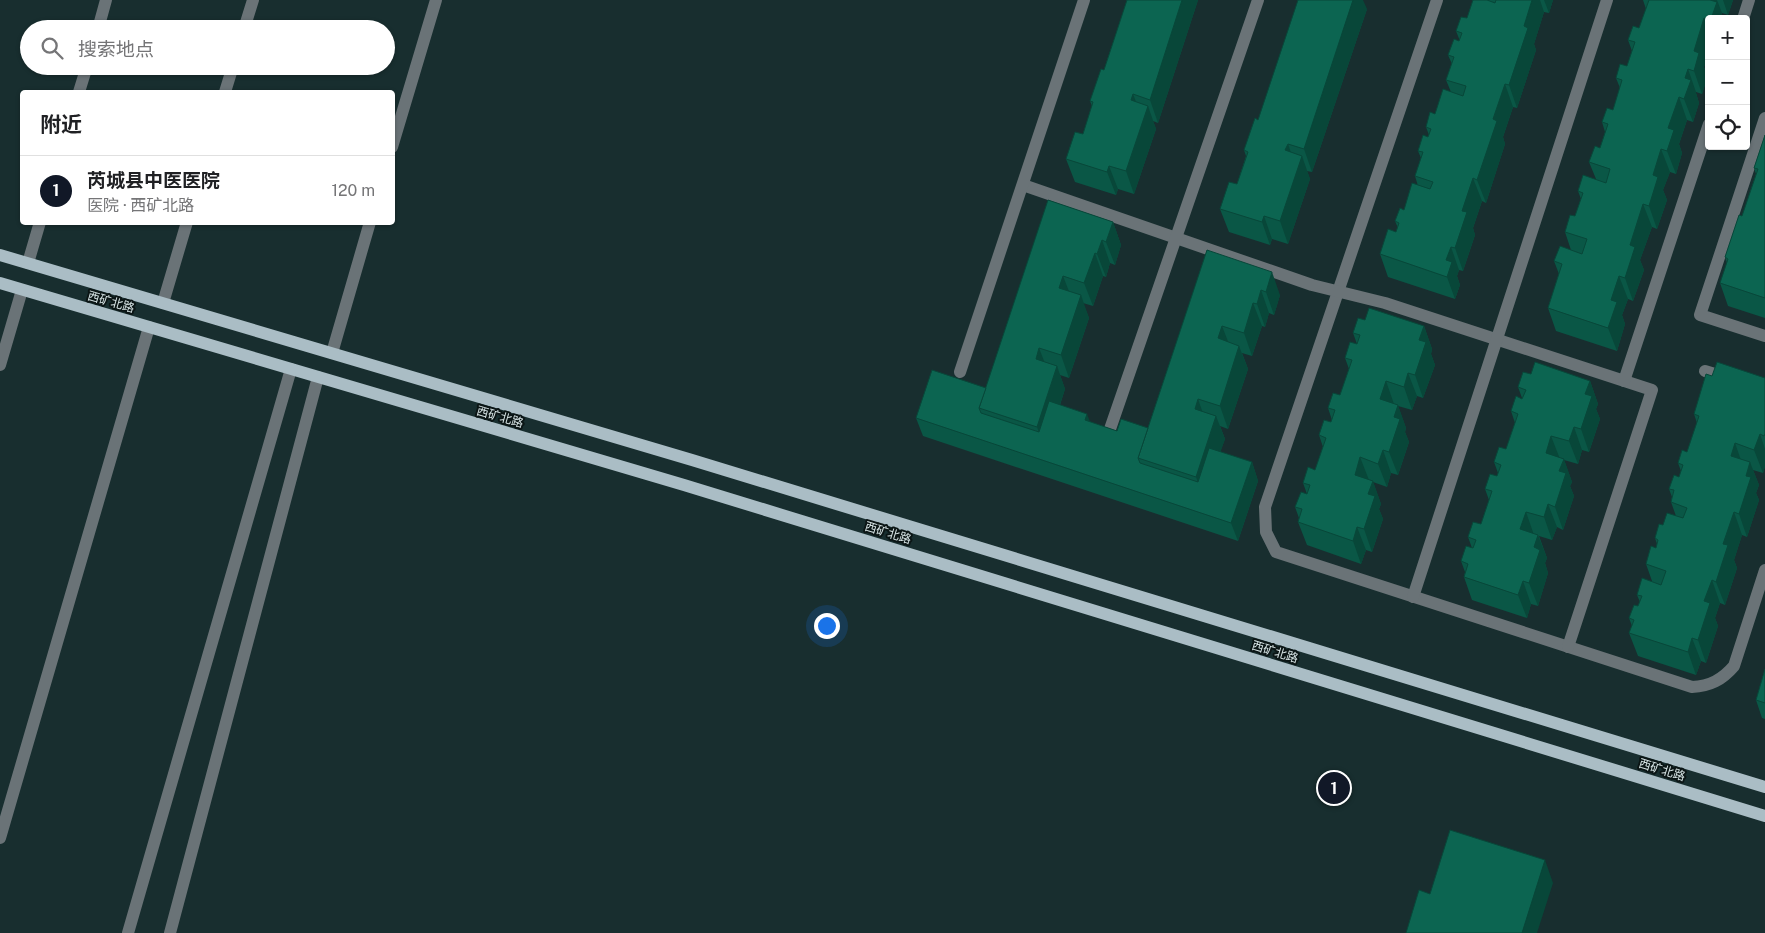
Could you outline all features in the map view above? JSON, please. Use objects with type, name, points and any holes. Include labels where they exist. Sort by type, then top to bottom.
[{"type":"main road","name":"西矿北路","points":[[0,255],[730,471],[1765,787]]},
{"type":"main road","name":"西矿北路","points":[[0,283],[684,485],[1765,816]]},
{"type":"street","points":[[100,20],[106,0]]},
{"type":"street","points":[[246,20],[252,0]]},
{"type":"street","points":[[395,137],[436,0]]},
{"type":"street","points":[[960,372],[1084,0]]},
{"type":"street","points":[[1109,432],[1258,0]]},
{"type":"street","points":[[1437,0],[1265,507],[1266,532],[1276,552],[1692,687],[1704,687],[1715,682],[1726,675],[1734,666],[1765,570]]},
{"type":"street","points":[[1414,597],[1607,0]]},
{"type":"street","points":[[1744,15],[1749,0]]},
{"type":"street","points":[[80,90],[84,75]]},
{"type":"street","points":[[226,90],[230,75]]},
{"type":"street","points":[[1765,118],[1700,315],[1765,336]]},
{"type":"street","points":[[1624,381],[1705,136]]},
{"type":"street","points":[[1022,185],[1312,285],[1385,303],[1652,390],[1568,647]]},
{"type":"street","points":[[28,263],[39,225]]},
{"type":"street","points":[[163,303],[186,225]]},
{"type":"street","points":[[332,353],[369,225]]},
{"type":"street","points":[[0,364],[22,290]]},
{"type":"street","points":[[0,838],[149,327]]},
{"type":"street","points":[[128,933],[291,369]]},
{"type":"street","points":[[1705,371],[1739,382]]},
{"type":"street","points":[[170,933],[318,377]]},
{"type":"building","points":[[1127,0],[1182,0],[1150,100],[1133,94],[1131,100],[1148,106],[1126,171],[1109,166],[1107,172],[1066,159],[1075,132],[1083,134],[1093,102],[1090,101],[1101,69],[1104,70]]},
{"type":"building","points":[[1298,0],[1353,0],[1304,149],[1288,144],[1285,150],[1302,156],[1280,221],[1264,216],[1262,222],[1220,209],[1229,182],[1237,184],[1248,152],[1244,150],[1255,118],[1258,120]]},
{"type":"building","points":[[1473,0],[1487,0],[1495,3],[1496,0],[1532,0],[1524,26],[1528,28],[1509,85],[1505,84],[1493,119],[1497,121],[1477,180],[1473,178],[1462,211],[1467,212],[1455,248],[1451,247],[1446,260],[1452,262],[1447,277],[1380,254],[1388,229],[1396,232],[1399,223],[1395,221],[1400,208],[1404,210],[1412,183],[1430,189],[1433,182],[1415,176],[1423,152],[1418,151],[1423,135],[1428,137],[1431,129],[1426,127],[1430,112],[1435,114],[1443,89],[1463,96],[1466,86],[1446,80],[1454,57],[1448,55],[1454,39],[1459,41],[1462,33],[1456,31],[1461,17],[1467,18]]},
{"type":"building","points":[[1649,0],[1710,0],[1717,2],[1712,15],[1705,15],[1694,51],[1699,53],[1694,71],[1688,69],[1685,78],[1691,80],[1684,99],[1679,97],[1668,128],[1674,130],[1667,151],[1661,149],[1653,175],[1658,177],[1649,206],[1643,204],[1630,245],[1635,247],[1625,278],[1619,276],[1611,300],[1617,302],[1608,328],[1548,308],[1562,264],[1554,261],[1560,246],[1582,254],[1587,239],[1565,232],[1570,215],[1575,216],[1583,193],[1578,191],[1583,175],[1606,183],[1610,169],[1589,162],[1595,146],[1600,148],[1608,124],[1602,122],[1607,108],[1613,110],[1622,80],[1616,78],[1620,64],[1627,66],[1635,42],[1628,40],[1633,26],[1639,28]]},
{"type":"building","points":[[1765,135],[1765,298],[1720,283],[1728,259],[1725,257],[1739,215],[1742,216],[1758,169],[1754,168]]},
{"type":"building","points":[[1048,200],[1113,222],[1106,242],[1102,240],[1097,254],[1095,253],[1084,283],[1063,276],[1059,288],[1081,295],[1061,355],[1039,348],[1036,359],[1057,366],[1037,427],[979,408]]},
{"type":"building","points":[[1207,250],[1272,272],[1266,292],[1261,290],[1257,304],[1253,303],[1244,333],[1222,326],[1218,338],[1239,346],[1220,406],[1198,399],[1195,409],[1216,416],[1196,477],[1138,458]]},
{"type":"building","points":[[1369,308],[1424,326],[1419,340],[1426,342],[1415,375],[1408,373],[1404,387],[1386,381],[1380,399],[1398,405],[1394,417],[1400,419],[1389,452],[1383,450],[1378,464],[1360,457],[1355,475],[1373,481],[1368,494],[1375,496],[1364,529],[1357,527],[1353,541],[1298,522],[1302,509],[1295,507],[1301,492],[1307,494],[1310,485],[1303,483],[1308,467],[1315,470],[1326,438],[1319,435],[1324,420],[1331,422],[1335,410],[1328,408],[1333,393],[1340,395],[1352,360],[1345,358],[1350,342],[1357,344],[1360,335],[1353,333],[1358,318],[1365,320]]},
{"type":"building","points":[[1535,362],[1590,381],[1585,394],[1592,396],[1581,429],[1574,427],[1569,441],[1551,436],[1546,453],[1564,459],[1559,471],[1566,473],[1555,507],[1548,504],[1544,517],[1526,512],[1520,529],[1538,535],[1534,547],[1540,550],[1529,583],[1523,581],[1518,595],[1464,577],[1468,564],[1461,561],[1466,546],[1473,548],[1476,540],[1468,537],[1473,522],[1481,524],[1492,491],[1485,489],[1490,474],[1497,476],[1501,465],[1494,462],[1499,447],[1506,449],[1518,414],[1511,411],[1516,396],[1522,399],[1526,390],[1518,387],[1523,372],[1531,374]]},
{"type":"building","points":[[1717,362],[1765,378],[1765,434],[1764,436],[1760,434],[1754,450],[1735,443],[1731,456],[1750,462],[1746,476],[1751,477],[1739,514],[1734,512],[1723,544],[1728,545],[1716,582],[1712,580],[1704,601],[1710,603],[1698,640],[1692,638],[1688,652],[1629,633],[1634,620],[1629,618],[1634,605],[1638,606],[1642,596],[1637,595],[1642,578],[1661,585],[1666,571],[1646,564],[1651,546],[1656,548],[1658,540],[1655,538],[1659,524],[1663,525],[1667,513],[1683,518],[1687,508],[1671,502],[1674,490],[1669,489],[1674,475],[1679,477],[1683,465],[1678,463],[1682,450],[1687,452],[1699,416],[1694,414],[1706,374],[1712,376]]},
{"type":"building","points":[[932,370],[986,388],[979,408],[981,413],[1039,432],[1049,401],[1087,414],[1085,420],[1117,431],[1121,419],[1148,428],[1138,458],[1140,463],[1198,482],[1209,448],[1252,462],[1231,523],[916,418]]},
{"type":"building","points":[[1765,669],[1765,703],[1756,700]]},
{"type":"building","points":[[1450,830],[1545,860],[1522,933],[1406,933],[1419,890],[1430,894]]},
{"type":"place","name":"芮城县中医医院","points":[[1334,788]]}]
